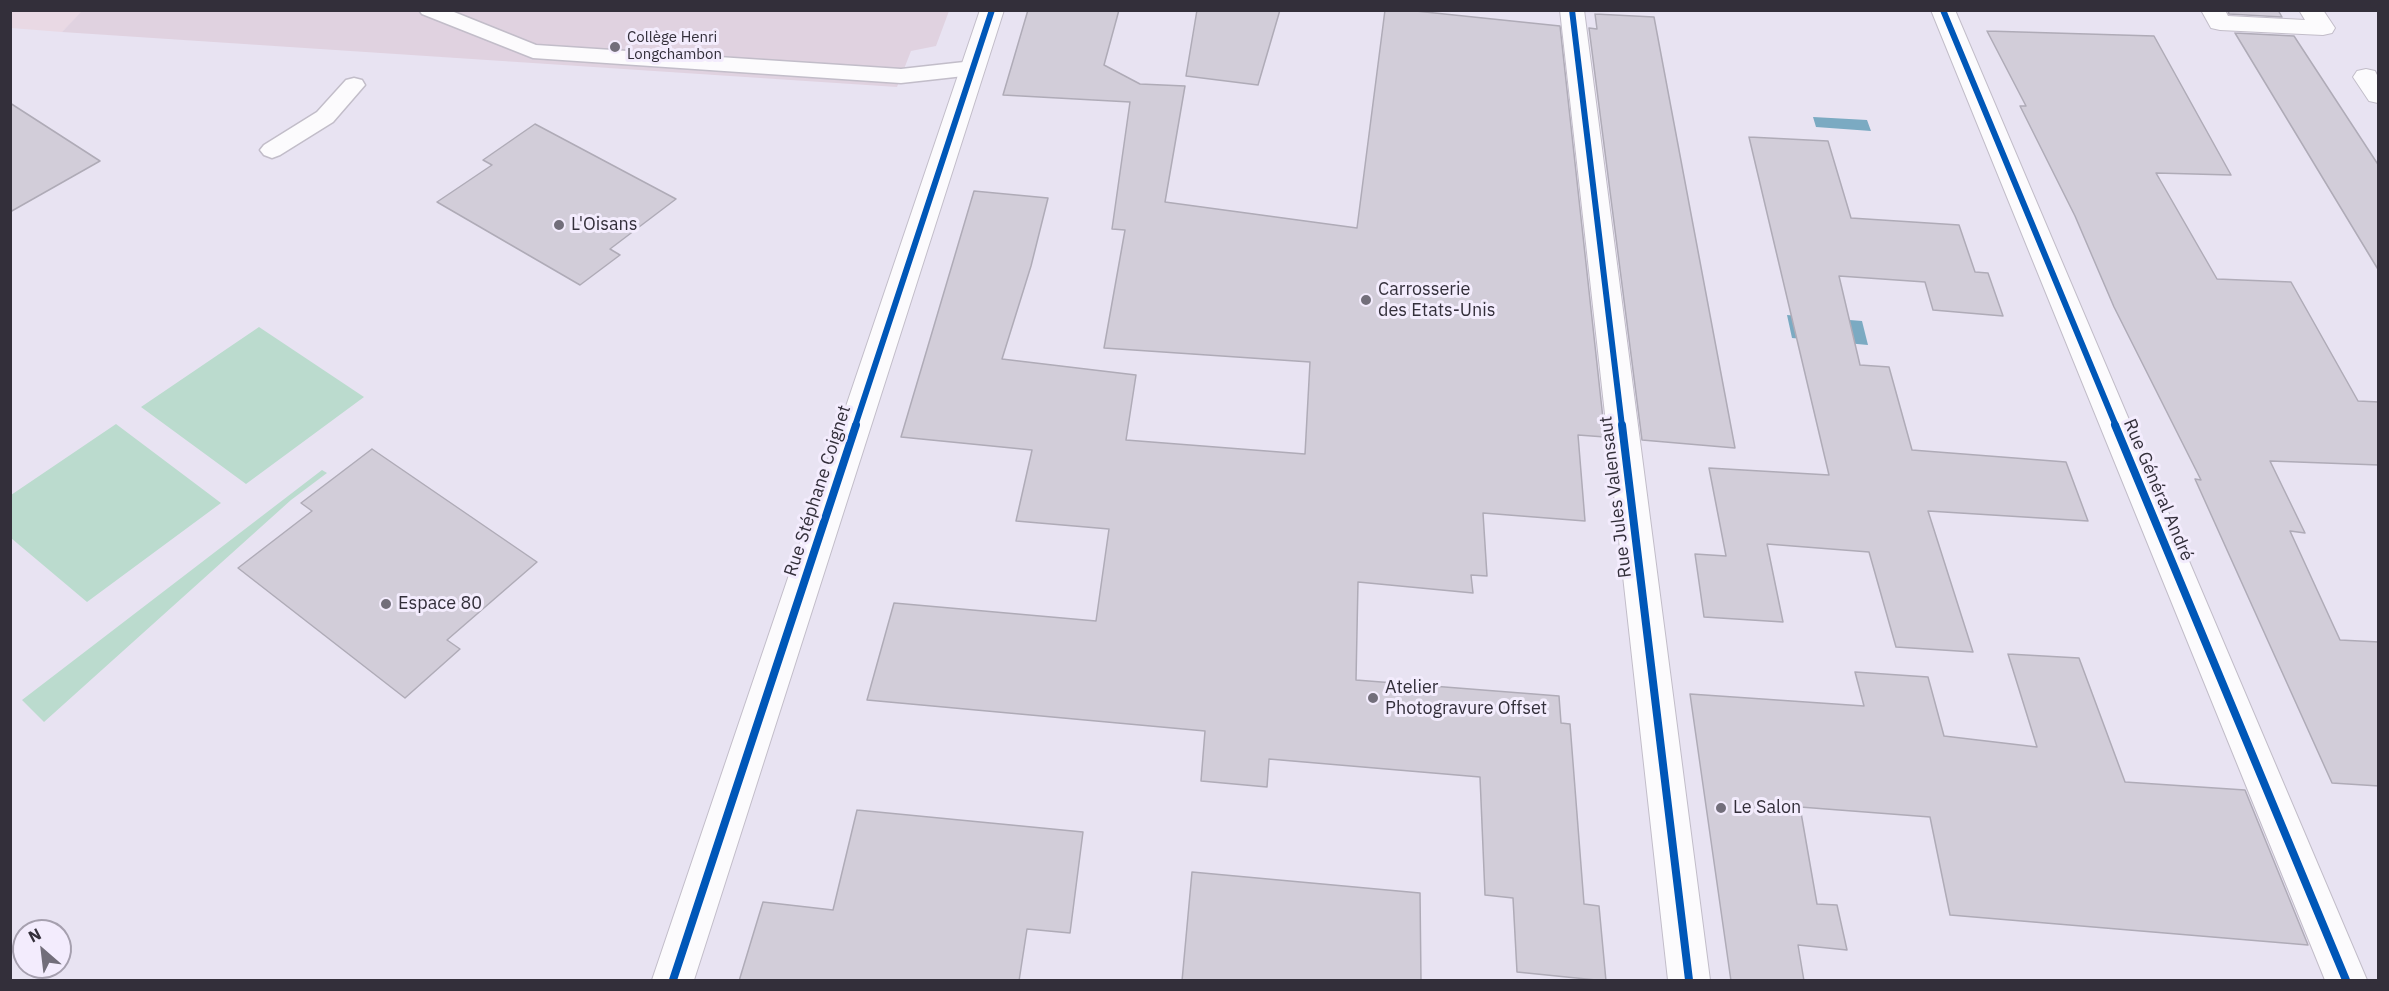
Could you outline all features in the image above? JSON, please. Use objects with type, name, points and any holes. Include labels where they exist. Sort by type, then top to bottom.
[{"type":"street","name":"Rue Stéphane Coignet","points":[[673,981],[992,10]]},
{"type":"street","name":"Rue Jules Valensaut","points":[[1572,10],[1689,981]]},
{"type":"street","name":"Rue Général André","points":[[1943,10],[2346,981]]},
{"type":"street","points":[[2212,10],[2220,23],[2323,28],[2311,10]]},
{"type":"lane","points":[[429,10],[533,51],[901,76],[972,68]]},
{"type":"lane","points":[[710,43],[908,57],[972,68]]},
{"type":"lane","points":[[272,150],[325,117],[354,85]]},
{"type":"shaded area","name":"Collège Henri Longchambon","points":[[83,10],[949,11],[936,46],[911,51],[897,87],[62,32]]},
{"type":"shaded area","points":[[10,11],[83,11],[62,32],[11,28]]},
{"type":"green space","points":[[259,327],[364,397],[246,484],[141,407]]},
{"type":"green space","points":[[116,424],[221,503],[87,602],[11,538],[11,495]]},
{"type":"green space","points":[[322,470],[327,473],[291,500],[44,722],[22,700]]},
{"type":"water","points":[[1813,117],[1867,120],[1871,131],[1816,127]]},
{"type":"water","points":[[1787,315],[1862,321],[1868,345],[1792,338]]},
{"type":"building","points":[[1028,10],[1119,10],[1104,65],[1140,84],[1185,86],[1165,202],[1357,228],[1385,10],[1406,10],[1560,26],[1605,437],[1578,435],[1585,521],[1483,513],[1487,576],[1471,575],[1473,593],[1358,582],[1356,680],[1559,696],[1561,723],[1570,724],[1584,904],[1599,906],[1606,981],[1517,972],[1513,898],[1485,895],[1480,777],[1269,759],[1267,787],[1201,781],[1205,731],[867,700],[894,603],[1096,621],[1109,529],[1016,521],[1032,450],[901,437],[974,191],[1048,198],[1031,266],[1002,359],[1136,375],[1126,440],[1305,454],[1310,362],[1104,348],[1125,230],[1112,229],[1130,102],[1003,95]]},
{"type":"building","points":[[1197,10],[1280,10],[1258,85],[1186,76]]},
{"type":"building","points":[[2228,10],[2278,10],[2282,17],[2229,14]]},
{"type":"building","points":[[1595,14],[1654,17],[1735,448],[1642,440],[1589,28],[1597,29]]},
{"type":"building","points":[[1987,31],[2154,36],[2231,175],[2156,173],[2217,279],[2291,282],[2358,401],[2379,402],[2379,465],[2270,461],[2305,533],[2290,531],[2340,640],[2379,642],[2379,786],[2332,783],[2195,479],[2201,480],[2114,307],[2075,216],[2020,106],[2026,106]]},
{"type":"building","points":[[2235,33],[2294,36],[2379,166],[2379,271]]},
{"type":"building","points":[[10,103],[100,161],[10,212]]},
{"type":"building","name":"L'Oisans","points":[[535,124],[676,199],[610,249],[620,255],[580,285],[437,202],[492,165],[483,160]]},
{"type":"building","points":[[1749,137],[1828,141],[1851,218],[1959,225],[1975,272],[1988,273],[2003,316],[1933,310],[1925,282],[1839,276],[1860,365],[1889,367],[1912,450],[2066,462],[2088,521],[1928,511],[1973,652],[1896,647],[1869,552],[1767,544],[1783,622],[1704,617],[1695,554],[1726,556],[1709,468],[1829,475]]},
{"type":"building","name":"Espace 80","points":[[372,449],[537,562],[447,640],[460,649],[405,698],[238,568],[312,511],[301,503]]},
{"type":"building","points":[[2008,654],[2079,658],[2125,782],[2245,790],[2308,945],[1950,915],[1930,817],[1800,807],[1817,904],[1837,905],[1847,950],[1798,945],[1804,981],[1731,981],[1690,694],[1864,706],[1855,672],[1928,677],[1944,736],[2037,747]]},
{"type":"building","points":[[857,810],[1083,832],[1070,933],[1027,929],[1019,981],[739,981],[763,902],[833,910]]},
{"type":"building","points":[[1192,872],[1420,893],[1421,981],[1182,981]]},
{"type":"cycle path","points":[[673,980],[992,10]]},
{"type":"cycle path","points":[[1572,10],[1689,980]]},
{"type":"cycle path","points":[[1943,10],[2346,980]]},
{"type":"place","name":"Collège Henri Longchambon","points":[[615,47]]},
{"type":"place","name":"L'Oisans","points":[[559,225]]},
{"type":"place","name":"Carrosserie des Etats-Unis","points":[[1366,300]]},
{"type":"place","name":"Espace 80","points":[[386,604]]},
{"type":"place","name":"Atelier Photogravure Offset","points":[[1373,698]]},
{"type":"place","name":"Le Salon","points":[[1721,808]]}]
